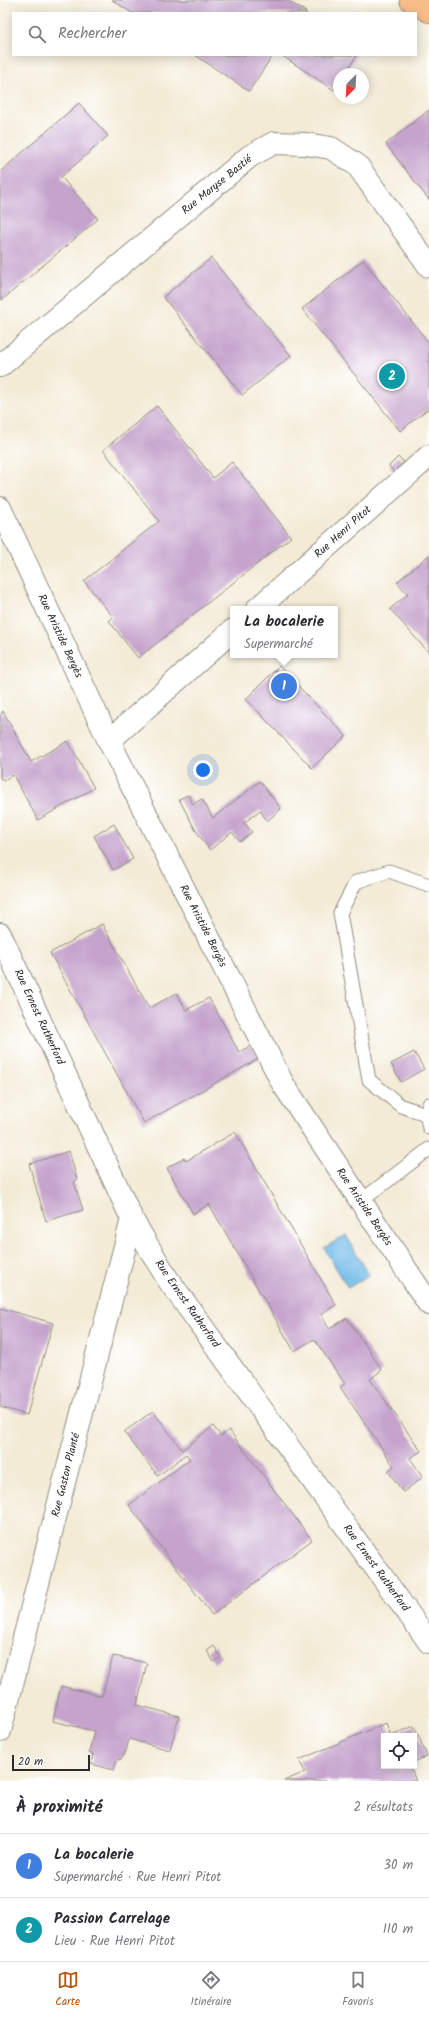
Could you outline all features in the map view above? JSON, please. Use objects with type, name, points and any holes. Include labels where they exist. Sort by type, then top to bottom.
[{"type":"main road","points":[[411,0],[429,11]]},
{"type":"street","name":"Rue Maryse Bastié","points":[[0,366],[250,156],[274,143],[306,144],[331,148],[357,165],[429,266]]},
{"type":"street","name":"Rue Henri Pitot","points":[[260,606],[429,456]]},
{"type":"street","name":"Rue Aristide Bergès","points":[[0,508],[5,531],[109,741],[283,1084],[429,1304]]},
{"type":"street","points":[[109,741],[230,633]]},
{"type":"street","name":"Rue Ernest Rutherford","points":[[0,934],[132,1218],[167,1278],[429,1642]]},
{"type":"street","points":[[0,966],[29,995]]},
{"type":"street","name":"Rue Gaston Planté","points":[[0,1731],[132,1218]]},
{"type":"lane","points":[[429,884],[389,871],[356,882],[340,913],[369,1080],[401,1106],[427,1109],[429,1128]]},
{"type":"lane","points":[[361,1201],[429,1149]]},
{"type":"water","points":[[346,1235],[369,1275],[348,1288],[324,1248]]},
{"type":"building","points":[[112,0],[287,0],[305,12],[130,12]]},
{"type":"building","points":[[196,56],[272,56],[249,91]]},
{"type":"building","points":[[283,56],[356,56],[349,68],[333,68],[333,89]]},
{"type":"building","points":[[79,103],[108,136],[61,177],[98,219],[2,300],[0,297],[0,172]]},
{"type":"building","points":[[429,110],[429,200],[386,144]]},
{"type":"building","points":[[211,258],[291,356],[242,395],[163,297]]},
{"type":"building","points":[[363,260],[429,343],[429,408],[400,431],[302,309]]},
{"type":"building","points":[[157,406],[213,478],[232,462],[291,537],[138,658],[109,621],[113,617],[84,581],[159,521],[103,450]]},
{"type":"building","points":[[398,457],[404,462],[394,472],[389,466]]},
{"type":"building","points":[[429,555],[429,653],[390,609],[408,594],[397,582]]},
{"type":"building","points":[[279,666],[346,736],[312,768],[246,699]]},
{"type":"building","points":[[3,711],[31,762],[68,741],[94,788],[38,820],[13,775],[4,780],[0,778],[0,716]]},
{"type":"building","points":[[260,781],[281,809],[267,821],[260,810],[244,823],[252,832],[240,842],[232,832],[210,850],[196,831],[179,799],[188,795],[193,804],[202,799],[213,818]]},
{"type":"building","points":[[114,824],[133,859],[113,870],[94,836]]},
{"type":"building","points":[[102,924],[149,1008],[177,993],[186,1010],[209,998],[239,1052],[252,1045],[260,1058],[144,1123],[50,953]]},
{"type":"building","points":[[414,1052],[424,1069],[401,1082],[391,1064]]},
{"type":"building","points":[[235,1132],[336,1305],[321,1314],[329,1329],[347,1318],[382,1370],[370,1379],[421,1451],[410,1458],[423,1477],[403,1492],[388,1471],[394,1466],[340,1387],[345,1384],[314,1339],[294,1351],[209,1204],[193,1214],[167,1168],[184,1158],[186,1161]]},
{"type":"building","points":[[69,1151],[77,1180],[74,1182],[83,1210],[46,1221],[29,1164]]},
{"type":"building","points":[[0,1308],[53,1323],[27,1415],[0,1407]]},
{"type":"building","points":[[153,1411],[182,1450],[213,1426],[221,1436],[229,1430],[312,1540],[212,1615],[129,1505],[190,1459],[186,1454],[158,1476],[124,1432]]},
{"type":"building","points":[[214,1646],[221,1657],[214,1662],[207,1651]]},
{"type":"building","points":[[113,1656],[147,1663],[137,1705],[179,1716],[170,1750],[129,1739],[126,1751],[121,1759],[117,1760],[114,1770],[91,1764],[93,1754],[89,1753],[94,1731],[53,1721],[61,1686],[102,1696]]},
{"type":"building","points":[[386,1723],[390,1733],[381,1733],[381,1769],[411,1769],[416,1781],[284,1781],[305,1772],[299,1760]]},
{"type":"building","points":[[414,1726],[427,1756],[417,1761],[417,1733],[398,1733]]},
{"type":"place","name":"Passion Carrelage","points":[[392,376]]},
{"type":"place","name":"La bocalerie","points":[[284,686]]}]
